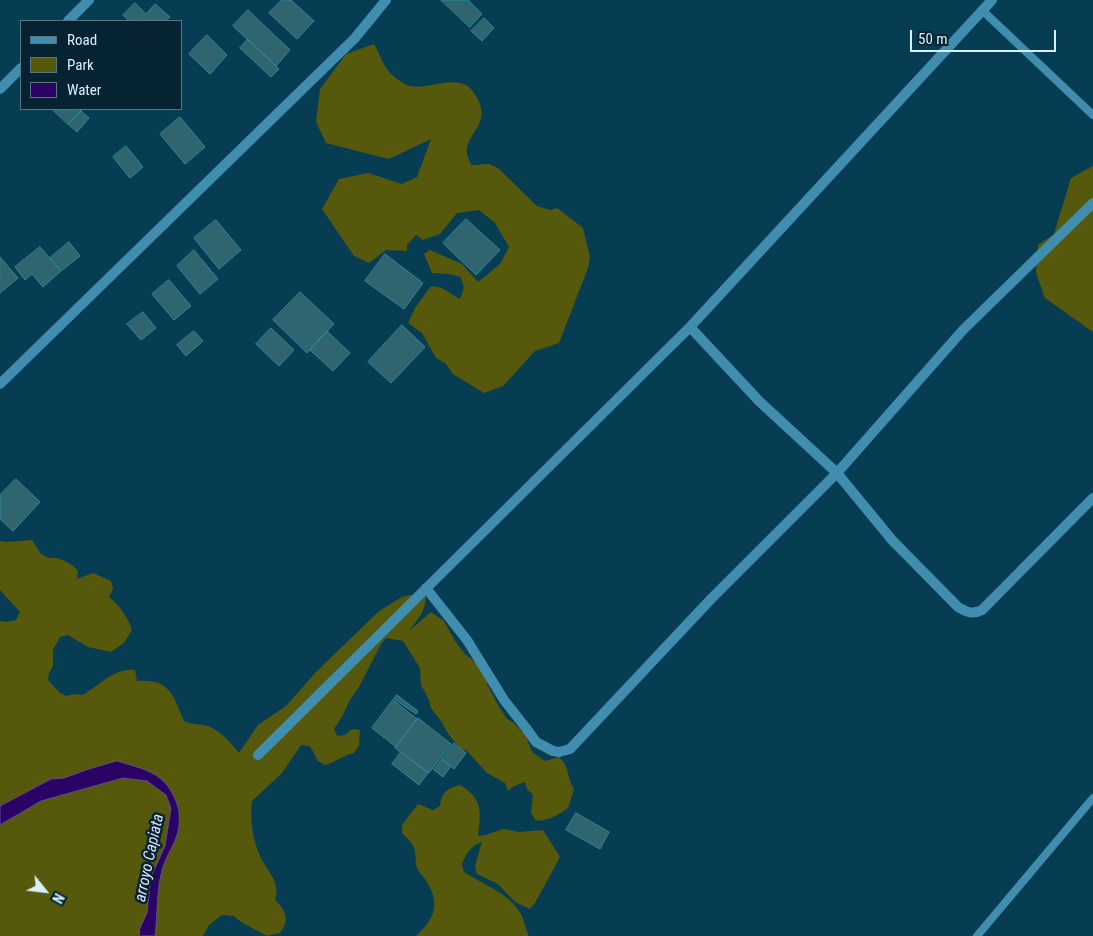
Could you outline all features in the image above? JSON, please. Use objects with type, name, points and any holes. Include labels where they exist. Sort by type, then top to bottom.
[{"type":"street","points":[[69,20],[89,0]]},
{"type":"street","points":[[0,384],[355,38],[386,0]]},
{"type":"street","points":[[258,755],[690,327],[992,0]]},
{"type":"street","points":[[0,89],[20,69]]},
{"type":"street","points":[[426,588],[467,640],[504,700],[536,742],[552,751],[559,752],[570,749],[711,599],[837,473],[963,330],[1093,203]]},
{"type":"street","points":[[690,327],[759,402],[837,473],[892,540],[958,607],[968,612],[976,613],[982,610],[1093,498]]},
{"type":"lane","points":[[982,10],[1093,115]]},
{"type":"lane","points":[[977,936],[1093,798]]},
{"type":"green space","points":[[374,44],[388,71],[405,84],[418,87],[456,82],[470,88],[477,98],[481,109],[481,118],[467,147],[467,155],[472,165],[489,164],[498,168],[537,206],[550,210],[557,208],[583,228],[590,257],[588,268],[559,343],[535,351],[503,386],[484,393],[453,374],[446,364],[436,358],[422,333],[408,323],[415,308],[431,286],[442,288],[460,299],[464,288],[461,277],[432,273],[424,254],[430,250],[462,264],[478,282],[500,264],[509,247],[495,223],[479,210],[457,213],[440,234],[423,240],[416,235],[407,245],[407,251],[386,250],[369,263],[354,256],[322,209],[339,179],[368,173],[402,184],[417,177],[431,139],[389,159],[326,143],[316,122],[320,89],[346,54]]},
{"type":"green space","points":[[1093,166],[1093,332],[1045,298],[1036,273],[1038,245],[1054,234],[1071,178]]},
{"type":"green space","points":[[32,540],[41,554],[49,558],[57,558],[72,565],[78,571],[77,579],[93,573],[111,581],[113,589],[109,597],[123,612],[132,630],[124,643],[111,652],[88,647],[68,635],[60,637],[53,650],[53,666],[48,680],[59,692],[66,696],[83,695],[114,674],[135,670],[137,681],[157,682],[169,690],[177,703],[184,721],[213,728],[239,753],[258,725],[286,706],[316,672],[379,611],[402,597],[410,595],[426,597],[423,611],[409,631],[431,612],[444,621],[465,654],[484,669],[487,676],[487,684],[498,705],[507,719],[514,723],[526,736],[532,752],[545,761],[559,757],[562,760],[574,789],[568,808],[548,819],[535,820],[531,812],[533,795],[527,789],[525,782],[514,786],[508,791],[505,783],[487,773],[467,751],[460,748],[431,708],[421,685],[420,668],[403,641],[386,638],[334,729],[337,736],[345,735],[352,729],[360,730],[359,746],[354,753],[325,765],[318,761],[310,746],[301,745],[282,773],[252,801],[251,814],[254,839],[274,881],[277,893],[275,900],[282,908],[286,920],[280,933],[267,936],[241,922],[234,916],[222,915],[209,925],[203,936],[0,936],[0,621],[16,620],[20,612],[0,590],[0,541]]},
{"type":"green space","points":[[460,785],[477,801],[480,813],[478,836],[503,829],[519,832],[543,830],[560,857],[530,909],[515,902],[498,884],[477,874],[475,866],[482,842],[469,850],[462,864],[464,872],[503,894],[516,906],[529,936],[416,936],[431,918],[434,899],[428,884],[417,868],[413,846],[402,833],[402,825],[418,804],[433,810],[440,806],[446,792]]},
{"type":"water","points":[[117,761],[144,769],[159,777],[170,790],[178,808],[178,830],[161,872],[155,936],[139,936],[140,928],[147,913],[151,877],[165,846],[171,808],[166,795],[147,781],[123,778],[41,801],[0,825],[0,806],[51,779],[64,778]]},
{"type":"building","points":[[282,0],[291,0],[314,21],[297,39],[269,13]]},
{"type":"building","points":[[441,0],[468,0],[482,14],[470,27]]},
{"type":"building","points":[[135,3],[146,14],[155,4],[170,17],[167,20],[140,20],[138,18],[136,20],[128,20],[123,15]]},
{"type":"building","points":[[248,10],[290,50],[276,66],[233,26]]},
{"type":"building","points":[[484,18],[494,28],[482,41],[471,31]]},
{"type":"building","points":[[207,35],[227,55],[210,74],[189,54]]},
{"type":"building","points":[[248,39],[279,69],[271,77],[240,48]]},
{"type":"building","points":[[53,110],[82,110],[68,124]]},
{"type":"building","points":[[81,111],[89,118],[77,132],[68,124]]},
{"type":"building","points":[[180,117],[205,147],[185,164],[160,134]]},
{"type":"building","points":[[126,146],[143,167],[130,178],[113,157]]},
{"type":"building","points":[[466,219],[500,250],[476,275],[443,243]]},
{"type":"building","points":[[216,220],[241,250],[219,269],[194,238]]},
{"type":"building","points":[[69,242],[80,256],[61,271],[50,258]]},
{"type":"building","points":[[40,247],[61,271],[43,287],[32,274],[25,280],[15,267]]},
{"type":"building","points":[[194,250],[218,279],[200,294],[177,266]]},
{"type":"building","points":[[385,254],[423,283],[404,309],[365,281]]},
{"type":"building","points":[[0,257],[18,278],[0,293]]},
{"type":"building","points":[[169,280],[191,306],[174,320],[152,294]]},
{"type":"building","points":[[300,292],[334,324],[307,353],[273,320]]},
{"type":"building","points":[[143,312],[156,328],[141,340],[127,324]]},
{"type":"building","points":[[402,325],[425,347],[391,383],[368,362]]},
{"type":"building","points":[[271,328],[294,350],[279,366],[256,344]]},
{"type":"building","points":[[194,331],[203,341],[186,356],[177,345]]},
{"type":"building","points":[[327,331],[350,353],[333,371],[310,350]]},
{"type":"building","points":[[16,479],[40,502],[13,531],[0,519],[0,495]]},
{"type":"building","points":[[397,695],[418,711],[416,714],[394,699]]},
{"type":"building","points":[[393,700],[417,719],[396,747],[372,728]]},
{"type":"building","points":[[418,718],[451,744],[429,773],[395,748]]},
{"type":"building","points":[[454,743],[466,753],[454,769],[442,759]]},
{"type":"building","points":[[401,752],[428,773],[419,785],[392,764]]},
{"type":"building","points":[[442,759],[451,766],[443,777],[434,770]]},
{"type":"building","points":[[576,813],[609,832],[600,849],[566,830]]},
{"type":"water label","name":"arroyo Capiata","points":[[150,858]]}]
